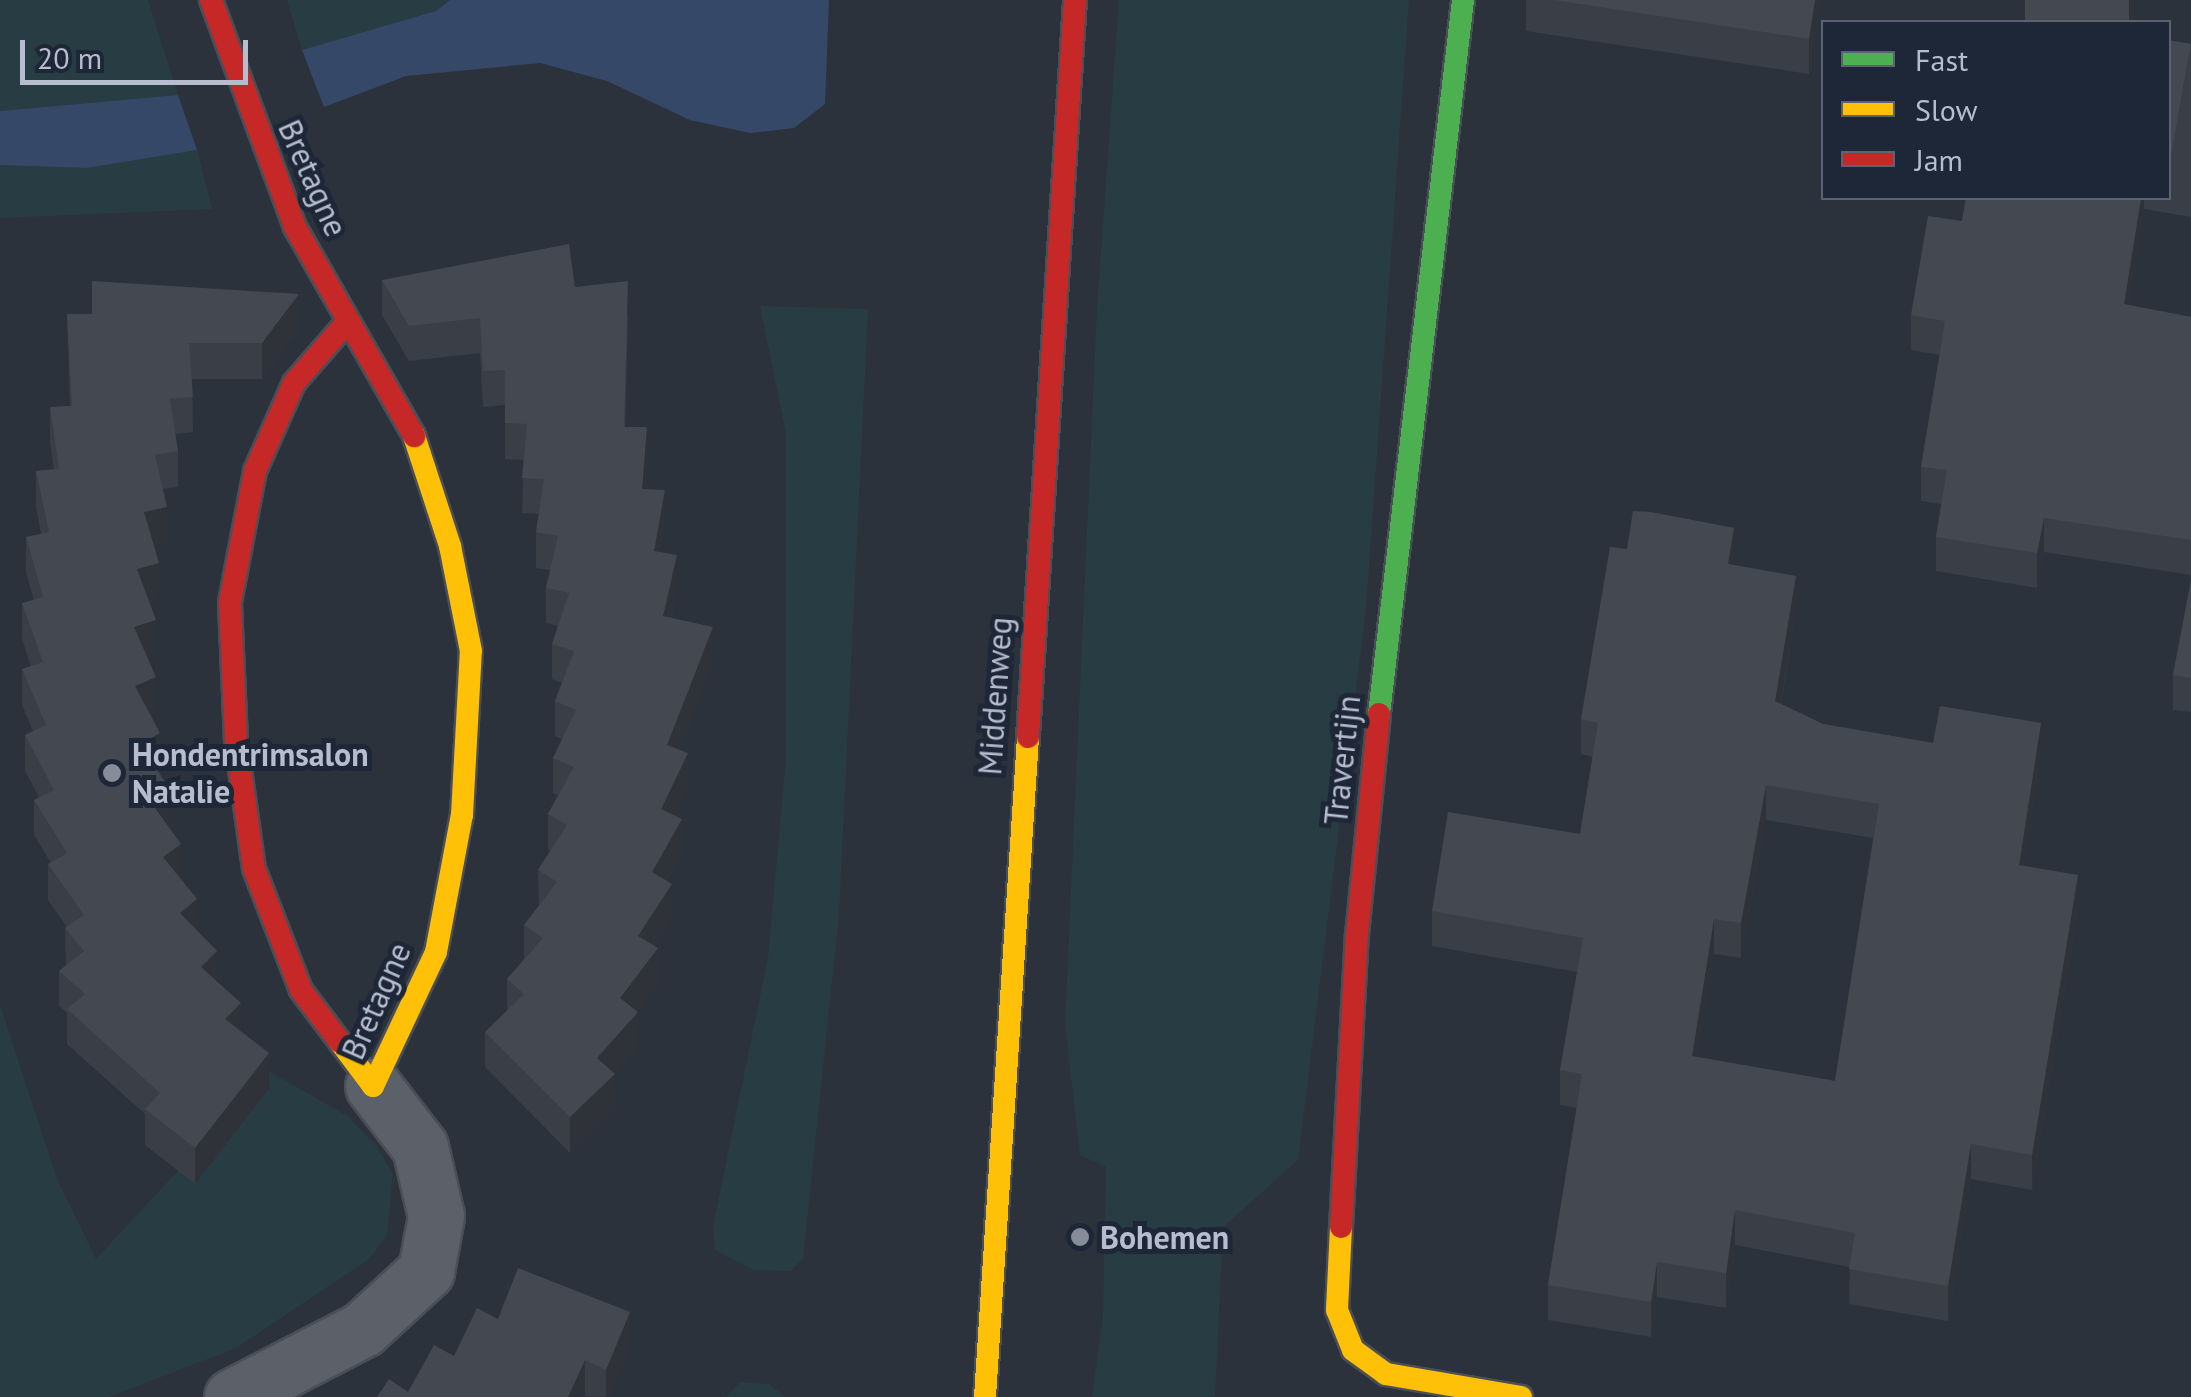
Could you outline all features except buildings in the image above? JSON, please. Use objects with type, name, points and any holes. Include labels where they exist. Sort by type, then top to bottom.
[{"type":"street","name":"Bretagne","points":[[211,0],[295,226],[411,427],[450,546],[471,651],[462,815],[436,952],[373,1086],[301,990],[254,870],[236,742],[230,602],[255,471],[294,382],[347,322]]},
{"type":"street","name":"Middenweg","points":[[985,1397],[1075,0]]},
{"type":"street","name":"Travertijn","points":[[1463,0],[1408,433],[1357,936],[1337,1310],[1353,1350],[1386,1374],[1521,1397]]},
{"type":"street","points":[[232,1397],[363,1328],[426,1272],[436,1216],[420,1147],[373,1086]]},
{"type":"green space","points":[[0,0],[148,0],[178,95],[0,111]]},
{"type":"green space","points":[[287,0],[450,0],[436,11],[302,50]]},
{"type":"green space","points":[[1119,0],[1409,0],[1366,608],[1298,1160],[1223,1227],[1215,1397],[1092,1397],[1103,1317],[1106,1167],[1080,1155],[1065,1025],[1097,309]]},
{"type":"green space","points":[[197,150],[212,209],[0,218],[0,165],[87,168]]},
{"type":"green space","points":[[760,306],[868,309],[839,914],[803,1259],[790,1271],[753,1270],[715,1250],[713,1227],[768,958],[786,760],[786,433]]},
{"type":"green space","points":[[0,1005],[57,1179],[96,1259],[270,1072],[349,1117],[376,1146],[393,1174],[387,1235],[369,1259],[236,1348],[109,1397],[0,1397]]},
{"type":"green space","points":[[740,1382],[769,1384],[785,1397],[726,1397]]},
{"type":"water","points":[[450,0],[829,0],[825,104],[794,128],[750,133],[690,120],[607,81],[540,63],[406,76],[324,107],[302,50],[436,11]]},
{"type":"water","points":[[178,95],[197,150],[87,168],[0,165],[0,111]]},
{"type":"traffic: fast","points":[[1379,714],[1463,0]]},
{"type":"traffic: slow","points":[[340,1042],[373,1086],[436,952],[462,815],[471,651],[450,546],[414,436]]},
{"type":"traffic: slow","points":[[985,1397],[1028,737]]},
{"type":"traffic: slow","points":[[1341,1227],[1337,1310],[1353,1350],[1386,1374],[1521,1397]]},
{"type":"traffic: jam","points":[[211,0],[295,227],[414,436]]},
{"type":"traffic: jam","points":[[1028,737],[1075,0]]},
{"type":"traffic: jam","points":[[340,1042],[301,990],[254,869],[236,741],[230,602],[255,471],[294,383],[347,322]]},
{"type":"traffic: jam","points":[[1341,1227],[1357,935],[1379,714]]},
{"type":"place","name":"Hondentrimsalon Natalie","points":[[112,773]]},
{"type":"place","name":"Bohemen","points":[[1080,1237]]}]
